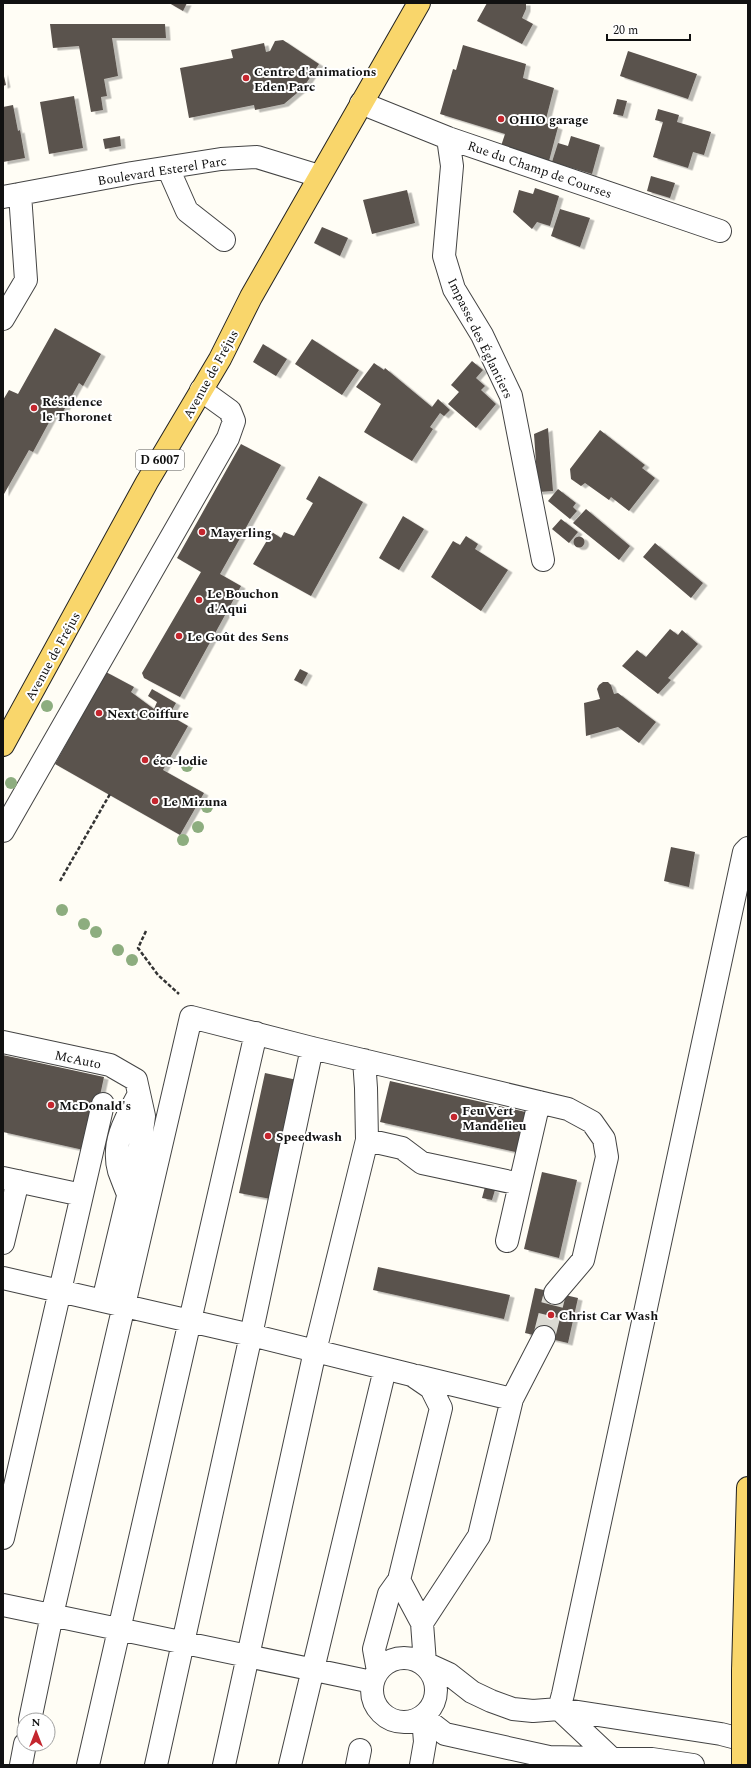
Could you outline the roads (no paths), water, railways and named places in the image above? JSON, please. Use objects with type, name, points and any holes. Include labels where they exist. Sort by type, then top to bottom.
[{"type":"main road","name":"Avenue de Fréjus","points":[[3,745],[147,482],[220,359],[251,297],[419,3]]},
{"type":"main road","points":[[743,1765],[743,1671],[748,1488]]},
{"type":"street","name":"Rue du Champ de Courses","points":[[361,103],[448,138],[720,231]]},
{"type":"street","name":"Impasse des Églantiers","points":[[448,138],[452,166],[444,256],[454,288],[482,334],[511,396],[543,560]]},
{"type":"street","name":"Boulevard Esterel Parc","points":[[11,195],[221,159],[256,157],[319,176]]},
{"type":"street","points":[[168,168],[187,211],[224,240]]},
{"type":"street","points":[[3,319],[26,280],[11,195]]},
{"type":"street","points":[[3,831],[228,438],[234,422],[230,411],[201,390]]},
{"type":"street","points":[[559,1709],[744,852],[748,848]]},
{"type":"street","points":[[32,1712],[52,1615],[191,1017],[312,1048],[568,1109],[592,1122],[604,1139],[607,1158],[584,1260],[555,1293]]},
{"type":"street","points":[[88,1765],[256,1033]]},
{"type":"street","name":"McAuto","points":[[3,1042],[110,1066],[136,1080],[144,1116],[140,1146],[103,1300]]},
{"type":"street","points":[[156,1765],[251,1335],[312,1048]]},
{"type":"street","points":[[224,1765],[315,1351],[367,1140],[364,1060]]},
{"type":"street","points":[[506,1241],[539,1102]]},
{"type":"street","points":[[3,1538],[103,1104]]},
{"type":"street","points":[[367,1140],[402,1148],[422,1163],[520,1184]]},
{"type":"street","points":[[3,1243],[10,1180],[82,1195]]},
{"type":"street","points":[[3,1278],[251,1335],[512,1399]]},
{"type":"street","points":[[422,1623],[479,1536],[512,1399],[544,1337]]},
{"type":"street","points":[[290,1765],[385,1369]]},
{"type":"street","points":[[399,1580],[422,1623],[424,1664],[436,1680],[436,1701],[423,1717],[416,1721],[398,1722],[382,1714],[373,1700],[375,1677],[374,1649],[389,1594],[399,1580],[441,1408],[431,1388],[412,1375]]},
{"type":"street","points":[[3,1605],[313,1670],[375,1677]]},
{"type":"street","points":[[375,1677],[391,1660],[408,1657],[449,1674],[472,1692],[513,1709],[533,1711],[559,1709],[713,1733],[748,1741]]},
{"type":"street","points":[[559,1709],[611,1761]]},
{"type":"street","points":[[423,1717],[445,1734],[549,1757],[611,1761],[652,1759],[693,1765]]},
{"type":"street","points":[[421,1765],[425,1742],[423,1717]]},
{"type":"street","points":[[21,1765],[23,1752]]},
{"type":"tunnel","points":[[544,1337],[555,1293]]},
{"type":"place","name":"Centre d'animations Eden Parc","points":[[246,78]]},
{"type":"place","name":"OHIO garage","points":[[501,119]]},
{"type":"place","name":"Résidence le Thoronet","points":[[34,408]]},
{"type":"place","name":"Mayerling","points":[[202,532]]},
{"type":"place","name":"Le Bouchon d'Aqui","points":[[199,600]]},
{"type":"place","name":"Le Goût des Sens","points":[[179,636]]},
{"type":"place","name":"Next Coiffure","points":[[99,713]]},
{"type":"place","name":"éco-lodie","points":[[145,760]]},
{"type":"place","name":"Le Mizuna","points":[[155,801]]},
{"type":"place","name":"McDonald's","points":[[51,1105]]},
{"type":"place","name":"Feu Vert Mandelieu","points":[[454,1117]]},
{"type":"place","name":"Speedwash","points":[[268,1136]]},
{"type":"place","name":"Christ Car Wash","points":[[551,1315]]}]
